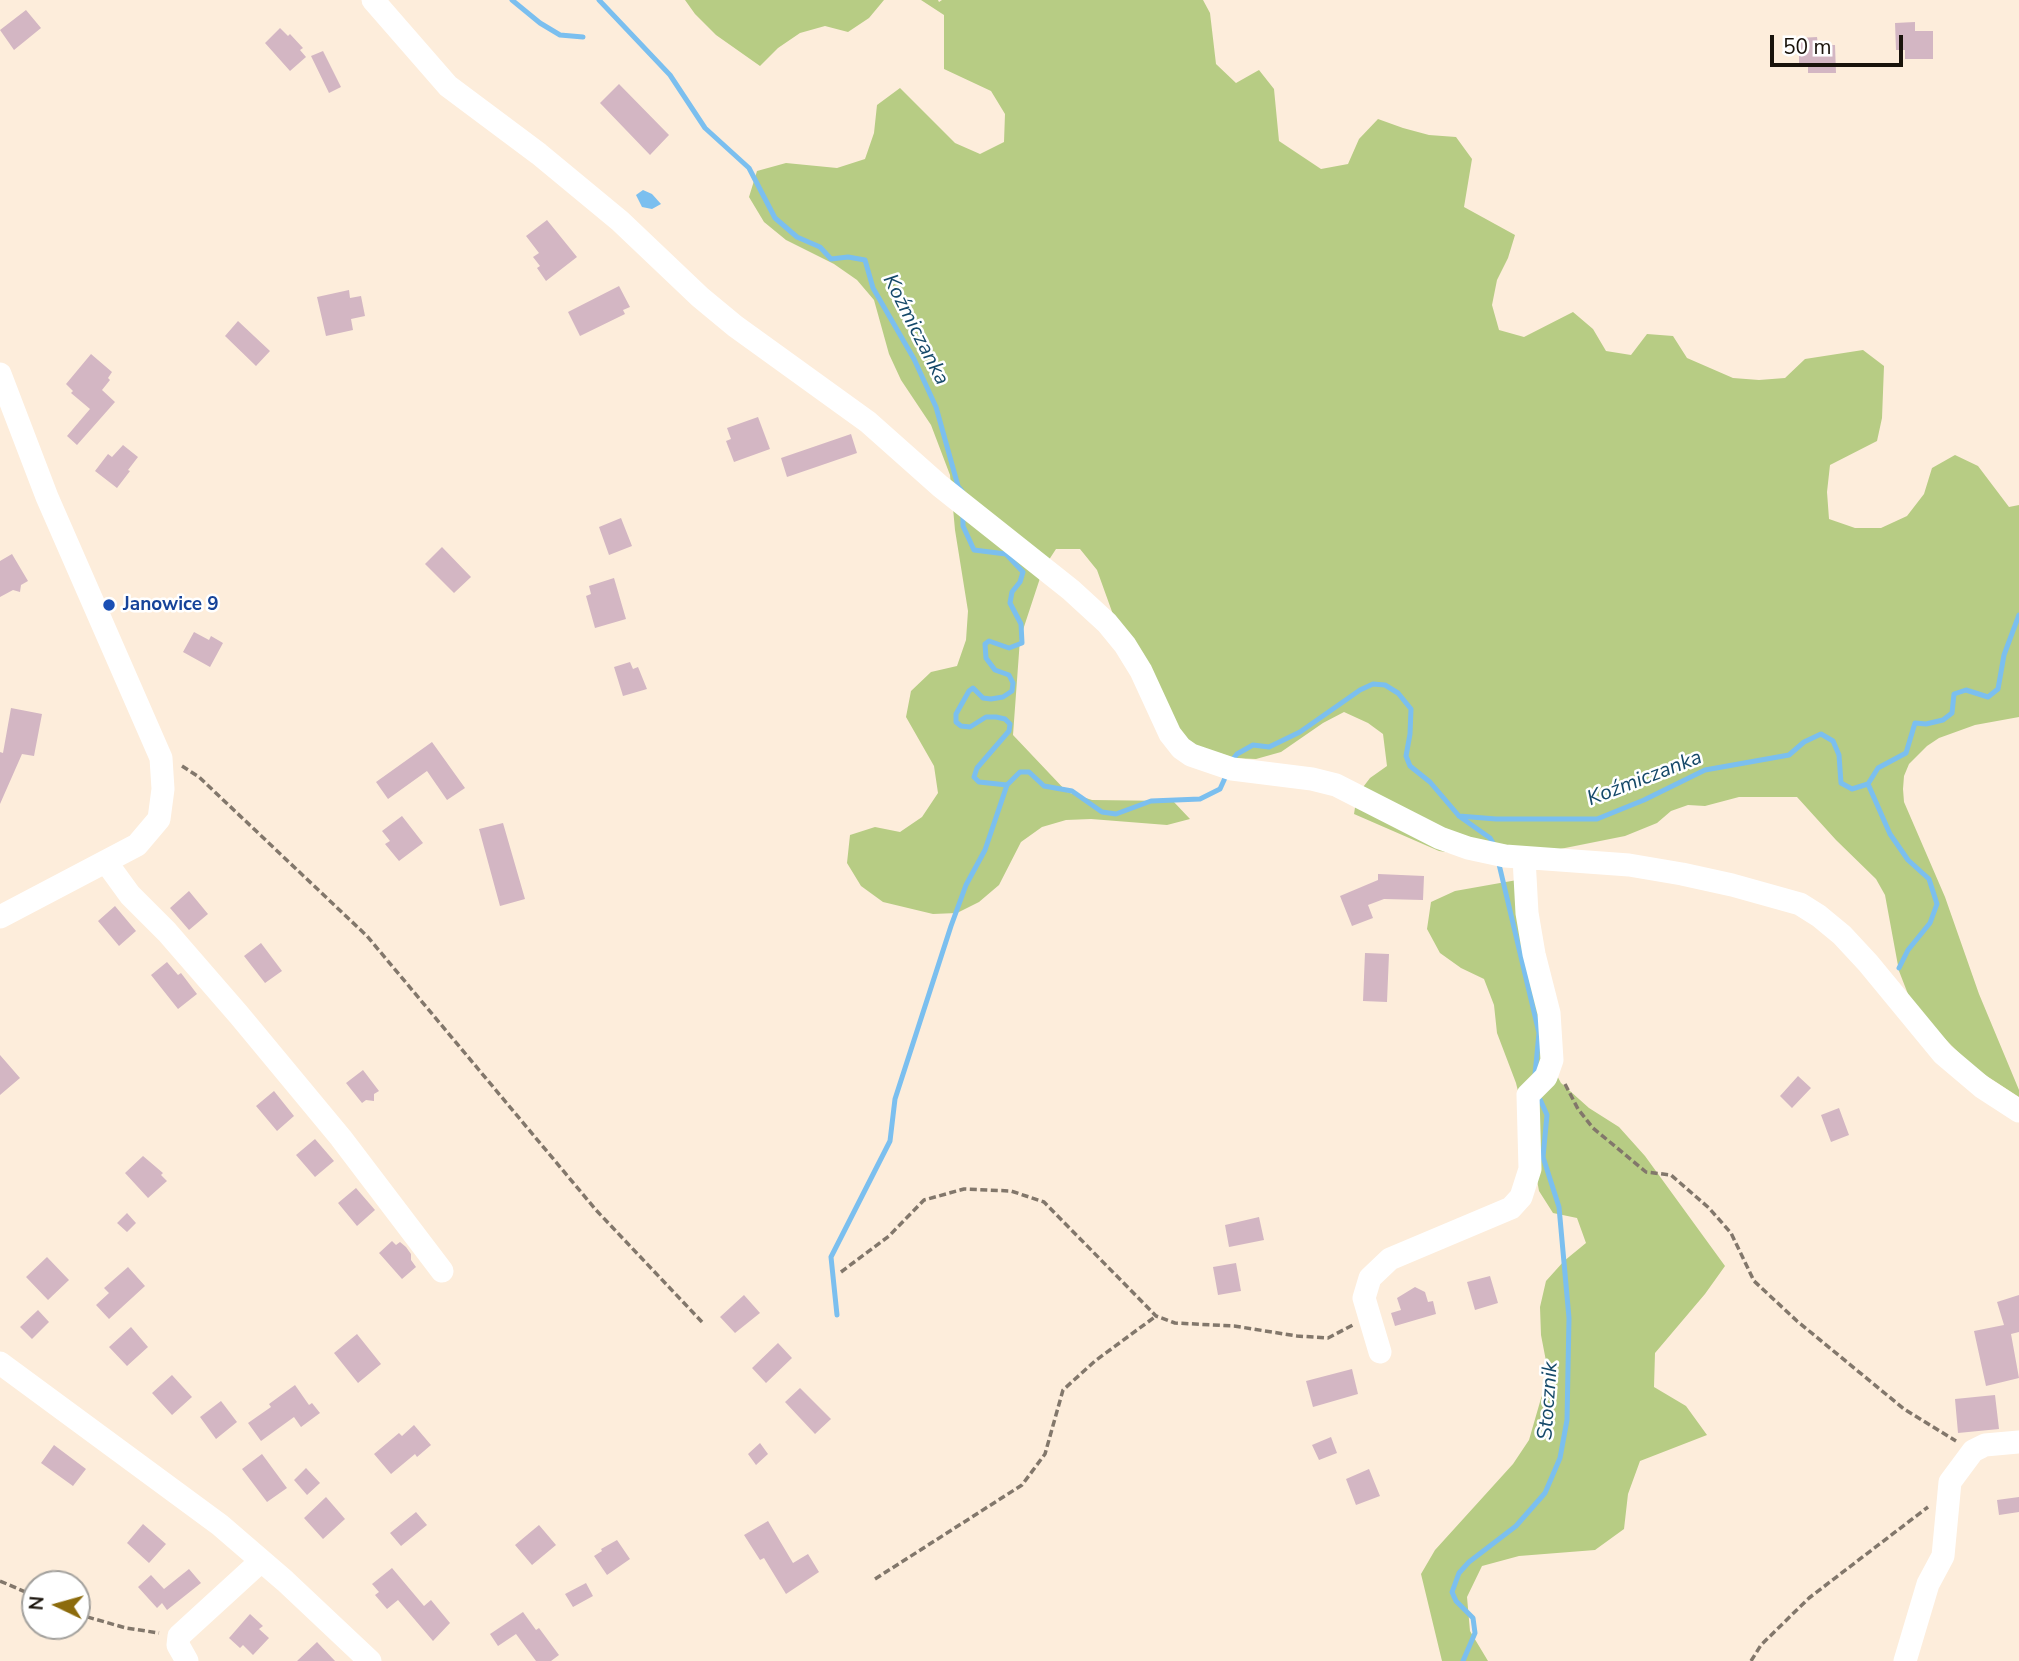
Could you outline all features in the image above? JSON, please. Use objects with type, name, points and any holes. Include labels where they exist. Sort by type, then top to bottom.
[{"type":"street","points":[[373,0],[448,86],[539,154],[620,221],[700,297],[736,327],[868,422],[949,493],[1071,590],[1107,623],[1125,645],[1162,719],[1181,748],[1205,761],[1232,769],[1312,779],[1336,785],[1440,838],[1468,848],[1524,858],[1629,865],[1732,885],[1800,904],[1842,935],[1868,962],[1943,1054],[1982,1087],[2019,1111]]},
{"type":"street","points":[[0,374],[54,512],[161,758],[163,789],[159,819],[137,845],[0,917]]},
{"type":"street","points":[[1380,1352],[1364,1298],[1370,1278],[1390,1259],[1511,1208],[1521,1197],[1530,1169],[1528,1095],[1546,1077],[1552,1060],[1549,1013],[1527,913],[1524,858]]},
{"type":"street","points":[[106,862],[130,895],[167,932],[341,1138],[442,1271]]},
{"type":"street","points":[[0,1363],[210,1517],[370,1661]]},
{"type":"street","points":[[1905,1661],[1928,1584],[1943,1556],[1950,1482],[1973,1451],[1985,1445],[2019,1442]]},
{"type":"street","points":[[187,1661],[178,1645],[178,1636],[261,1561]]},
{"type":"path","points":[[200,777],[367,936],[596,1210],[702,1322]]},
{"type":"path","points":[[1552,1060],[1578,1109],[1592,1128],[1646,1172],[1671,1175],[1709,1208],[1731,1233],[1754,1281],[1797,1321],[1904,1409],[1973,1451]]},
{"type":"path","points":[[841,1272],[889,1236],[924,1200],[964,1189],[1011,1191],[1044,1202],[1156,1316],[1175,1323],[1234,1326],[1328,1338],[1354,1325],[1367,1311]]},
{"type":"path","points":[[875,1579],[1022,1485],[1045,1454],[1063,1390],[1095,1361],[1156,1316]]},
{"type":"path","points":[[1751,1661],[1761,1645],[1809,1598],[1928,1507],[1950,1482]]},
{"type":"path","points":[[0,1581],[21,1590]]},
{"type":"path","points":[[91,1618],[126,1628],[178,1636]]},
{"type":"green space","points":[[685,0],[884,0],[869,18],[848,32],[825,26],[800,33],[778,48],[760,66],[716,35]]},
{"type":"green space","points":[[921,0],[1203,0],[1210,13],[1216,64],[1236,83],[1259,70],[1274,89],[1279,141],[1321,169],[1348,164],[1359,139],[1378,119],[1429,135],[1456,137],[1472,159],[1464,207],[1515,235],[1497,280],[1492,305],[1499,330],[1524,337],[1573,312],[1593,329],[1606,351],[1631,355],[1647,334],[1673,336],[1687,358],[1733,378],[1785,378],[1805,359],[1863,350],[1884,366],[1882,418],[1877,441],[1830,465],[1827,492],[1829,519],[1855,528],[1881,528],[1907,516],[1924,494],[1932,468],[1955,455],[1978,466],[2009,507],[2019,505],[2019,717],[1975,725],[1939,738],[1909,764],[1903,789],[1904,802],[1945,897],[1979,994],[2019,1090],[2019,1097],[1973,1067],[1913,1007],[1899,971],[1885,895],[1876,879],[1797,797],[1739,797],[1705,806],[1688,805],[1671,811],[1657,823],[1625,836],[1535,854],[1473,856],[1439,851],[1354,814],[1357,795],[1370,778],[1387,766],[1383,734],[1368,723],[1344,712],[1281,752],[1256,759],[1231,758],[1182,742],[1115,620],[1097,570],[1080,549],[1056,549],[1043,569],[1020,639],[1013,735],[1067,792],[1092,800],[1173,801],[1190,819],[1167,825],[1091,819],[1066,820],[1042,827],[1021,842],[999,885],[979,902],[957,913],[933,914],[883,902],[861,886],[847,863],[850,835],[875,827],[900,832],[922,817],[938,793],[934,766],[906,717],[911,691],[931,672],[957,666],[966,640],[968,611],[955,530],[950,475],[931,425],[901,380],[889,354],[874,300],[857,280],[834,264],[786,240],[764,222],[749,197],[757,171],[786,163],[837,168],[865,159],[874,133],[877,105],[900,88],[955,143],[980,154],[1004,142],[1005,114],[991,91],[944,69],[944,15]]},
{"type":"green space","points":[[1517,880],[1548,1059],[1561,1083],[1589,1108],[1619,1127],[1645,1156],[1725,1266],[1655,1353],[1654,1387],[1686,1406],[1707,1435],[1640,1461],[1628,1494],[1624,1529],[1595,1550],[1519,1556],[1482,1566],[1467,1597],[1470,1631],[1488,1661],[1442,1661],[1421,1574],[1435,1550],[1513,1464],[1529,1440],[1544,1388],[1546,1361],[1540,1307],[1546,1281],[1564,1261],[1586,1243],[1577,1218],[1553,1213],[1539,1191],[1516,1083],[1497,1033],[1494,1005],[1484,979],[1461,968],[1440,953],[1427,929],[1431,902],[1455,891]]},
{"type":"water","points":[[643,190],[652,194],[661,204],[652,209],[642,207],[636,195]]},
{"type":"building","points":[[26,10],[41,28],[14,50],[0,30]]},
{"type":"building","points":[[1915,22],[1915,31],[1933,31],[1933,59],[1905,59],[1905,50],[1896,50],[1895,23]]},
{"type":"building","points":[[280,28],[303,48],[300,50],[306,57],[290,71],[265,43]]},
{"type":"building","points":[[1817,37],[1818,45],[1835,45],[1836,73],[1808,73],[1808,63],[1799,63],[1799,38]]},
{"type":"building","points":[[323,51],[341,87],[329,93],[311,56]]},
{"type":"building","points":[[619,84],[669,135],[650,155],[600,103]]},
{"type":"building","points":[[547,220],[577,257],[546,281],[533,257],[539,253],[526,236]]},
{"type":"building","points":[[619,286],[630,307],[623,310],[625,314],[580,336],[568,312]]},
{"type":"building","points":[[349,290],[350,298],[361,296],[365,316],[351,319],[353,330],[326,336],[317,297]]},
{"type":"building","points":[[238,321],[270,351],[256,366],[225,336]]},
{"type":"building","points":[[91,354],[112,372],[108,378],[110,380],[102,390],[115,402],[77,445],[67,436],[90,409],[71,393],[73,391],[66,384]]},
{"type":"building","points":[[758,417],[770,449],[734,462],[726,441],[731,439],[727,428]]},
{"type":"building","points":[[851,434],[857,453],[787,477],[781,458]]},
{"type":"building","points":[[123,445],[138,457],[117,488],[95,471],[108,454],[112,457]]},
{"type":"building","points":[[621,518],[632,546],[609,555],[599,527]]},
{"type":"building","points":[[442,547],[471,577],[454,593],[425,564]]},
{"type":"building","points":[[12,554],[28,581],[21,585],[20,592],[13,590],[0,597],[0,561]]},
{"type":"building","points":[[614,578],[626,619],[595,628],[586,596],[591,594],[589,586]]},
{"type":"building","points":[[194,632],[209,640],[211,636],[223,643],[210,667],[183,652]]},
{"type":"building","points":[[630,662],[633,669],[638,667],[647,689],[623,696],[614,667]]},
{"type":"building","points":[[11,708],[42,714],[34,756],[22,754],[0,804],[0,752],[3,753]]},
{"type":"building","points":[[432,742],[465,788],[447,800],[427,771],[388,799],[376,782]]},
{"type":"building","points":[[402,816],[423,843],[399,861],[385,844],[390,841],[382,831]]},
{"type":"building","points":[[503,823],[525,899],[500,906],[479,829]]},
{"type":"building","points":[[1378,874],[1424,876],[1423,900],[1384,899],[1368,905],[1373,918],[1352,926],[1340,896],[1378,880]]},
{"type":"building","points":[[189,891],[208,914],[189,930],[170,908]]},
{"type":"building","points":[[115,906],[136,931],[119,946],[98,921]]},
{"type":"building","points":[[261,943],[282,971],[265,983],[244,956]]},
{"type":"building","points":[[1365,953],[1389,954],[1387,1002],[1363,1001]]},
{"type":"building","points":[[167,962],[178,975],[181,973],[197,994],[178,1009],[151,975]]},
{"type":"building","points":[[0,1055],[20,1078],[0,1095]]},
{"type":"building","points":[[363,1070],[379,1091],[374,1094],[374,1101],[366,1100],[362,1103],[346,1083]]},
{"type":"building","points":[[1798,1076],[1811,1088],[1792,1108],[1780,1096]]},
{"type":"building","points":[[274,1091],[294,1116],[277,1131],[256,1106]]},
{"type":"building","points":[[1839,1108],[1849,1135],[1831,1142],[1821,1115]]},
{"type":"building","points":[[315,1139],[334,1161],[315,1177],[296,1155]]},
{"type":"building","points":[[143,1156],[163,1173],[161,1175],[167,1181],[148,1198],[125,1173]]},
{"type":"building","points":[[356,1188],[375,1210],[357,1226],[338,1203]]},
{"type":"building","points":[[127,1213],[136,1223],[127,1232],[117,1223]]},
{"type":"building","points":[[1259,1217],[1264,1240],[1229,1247],[1225,1225]]},
{"type":"building","points":[[392,1241],[396,1245],[400,1242],[406,1247],[416,1267],[402,1279],[379,1253]]},
{"type":"building","points":[[47,1257],[69,1280],[48,1300],[26,1277]]},
{"type":"building","points":[[1236,1263],[1241,1291],[1218,1295],[1213,1267]]},
{"type":"building","points":[[128,1267],[145,1286],[109,1319],[96,1305],[109,1293],[104,1288]]},
{"type":"building","points":[[1490,1276],[1498,1303],[1475,1310],[1467,1282]]},
{"type":"building","points":[[1415,1287],[1425,1292],[1428,1302],[1433,1301],[1436,1314],[1395,1326],[1391,1313],[1401,1310],[1397,1298]]},
{"type":"building","points":[[744,1295],[760,1313],[735,1333],[720,1317]]},
{"type":"building","points":[[2019,1295],[2019,1332],[2011,1334],[2019,1378],[1986,1386],[1974,1331],[2004,1325],[1997,1302]]},
{"type":"building","points":[[38,1310],[49,1322],[32,1339],[20,1327]]},
{"type":"building","points":[[131,1327],[148,1347],[127,1366],[109,1347]]},
{"type":"building","points":[[357,1334],[381,1364],[358,1383],[334,1353]]},
{"type":"building","points":[[778,1343],[792,1358],[766,1383],[752,1368]]},
{"type":"building","points":[[1352,1369],[1358,1394],[1313,1407],[1306,1381]]},
{"type":"building","points":[[172,1375],[192,1397],[172,1415],[152,1393]]},
{"type":"building","points":[[295,1385],[309,1405],[312,1403],[320,1413],[301,1427],[294,1417],[261,1441],[248,1423]]},
{"type":"building","points":[[800,1388],[831,1419],[815,1434],[785,1402]]},
{"type":"building","points":[[1995,1395],[1999,1429],[1958,1433],[1955,1399]]},
{"type":"building","points":[[221,1401],[237,1422],[216,1439],[200,1417]]},
{"type":"building","points":[[414,1425],[431,1445],[417,1457],[415,1454],[391,1474],[374,1454],[399,1433],[402,1436]]},
{"type":"building","points":[[1331,1437],[1337,1453],[1319,1460],[1312,1445]]},
{"type":"building","points":[[760,1443],[768,1454],[756,1465],[748,1454]]},
{"type":"building","points":[[54,1445],[86,1469],[73,1486],[41,1463]]},
{"type":"building","points":[[262,1454],[287,1488],[267,1502],[242,1469]]},
{"type":"building","points":[[306,1468],[320,1483],[307,1495],[294,1480]]},
{"type":"building","points":[[1369,1469],[1380,1496],[1356,1505],[1346,1479]]},
{"type":"building","points":[[326,1497],[345,1519],[323,1539],[304,1518]]},
{"type":"building","points":[[2019,1497],[2019,1512],[1999,1515],[1997,1500]]},
{"type":"building","points":[[416,1512],[427,1525],[401,1546],[390,1533]]},
{"type":"building","points":[[768,1521],[793,1563],[808,1554],[819,1572],[786,1594],[764,1558],[760,1560],[744,1535]]},
{"type":"building","points":[[143,1524],[166,1544],[149,1563],[127,1543]]},
{"type":"building","points":[[539,1525],[556,1545],[532,1565],[515,1545]]},
{"type":"building","points":[[617,1540],[630,1559],[607,1575],[594,1556]]},
{"type":"building","points":[[392,1568],[424,1606],[431,1600],[450,1623],[433,1641],[398,1600],[387,1609],[375,1595],[379,1592],[372,1584]]},
{"type":"building","points":[[189,1569],[201,1583],[167,1610],[162,1603],[157,1608],[138,1587],[151,1575],[164,1589]]},
{"type":"building","points":[[586,1583],[593,1596],[573,1607],[565,1594]]},
{"type":"building","points":[[523,1612],[559,1655],[551,1661],[536,1661],[516,1634],[498,1646],[490,1634]]},
{"type":"building","points":[[250,1614],[263,1626],[259,1629],[269,1638],[253,1655],[243,1645],[240,1648],[229,1638]]},
{"type":"building","points":[[317,1642],[335,1661],[297,1661]]},
{"type":"waterway","points":[[512,0],[560,35],[583,37]]},
{"type":"waterway","name":"Koźmiczanka","points":[[599,0],[670,75],[705,128],[749,168],[775,218],[797,237],[820,247],[831,259],[848,257],[865,260],[873,288],[914,359],[936,407],[958,486],[962,491]]},
{"type":"waterway","name":"Koźmiczanka","points":[[963,512],[963,526],[974,550],[1006,554],[1023,572],[1020,582],[1012,592],[1010,603],[1021,624],[1022,643],[1009,648],[989,641],[985,644],[986,658],[995,670],[1009,675],[1013,683],[1012,691],[1003,697],[991,699],[983,698],[973,688],[956,714],[956,722],[961,726],[970,727],[986,717],[1005,719],[1010,724],[1009,731],[977,768],[974,777],[979,782],[1007,785],[1020,772],[1029,772],[1044,786],[1072,791],[1102,812],[1116,814],[1151,801],[1200,799],[1220,789],[1225,778]]},
{"type":"waterway","name":"Koźmiczanka","points":[[1459,816],[1496,819],[1597,819],[1644,800],[1705,770],[1789,755],[1804,742],[1821,734],[1833,741],[1839,755],[1841,783],[1852,789],[1868,784],[1878,768],[1906,753],[1915,723],[1926,724],[1943,720],[1952,713],[1954,694],[1966,690],[1988,697],[1998,689],[2004,655],[2019,615]]},
{"type":"waterway","name":"Koźmiczanka","points":[[1233,759],[1253,745],[1269,747],[1300,732],[1360,690],[1373,684],[1385,685],[1398,693],[1411,709],[1406,756],[1410,766],[1430,782],[1459,816],[1490,838],[1494,845]]},
{"type":"waterway","points":[[1868,784],[1890,834],[1908,860],[1929,879],[1937,904],[1930,923],[1908,950],[1899,968]]},
{"type":"waterway","points":[[837,1315],[831,1257],[890,1141],[895,1099],[951,926],[966,885],[985,850],[1007,785]]},
{"type":"waterway","name":"Stocznik","points":[[1498,860],[1539,1033],[1535,1075]]},
{"type":"waterway","name":"Stocznik","points":[[1463,1661],[1475,1633],[1473,1618],[1456,1601],[1452,1592],[1459,1573],[1469,1562],[1516,1526],[1545,1493],[1560,1458],[1567,1420],[1569,1318],[1559,1207],[1543,1157],[1547,1115],[1539,1097]]},
{"type":"place","name":"Janowice 9","points":[[109,605]]}]
